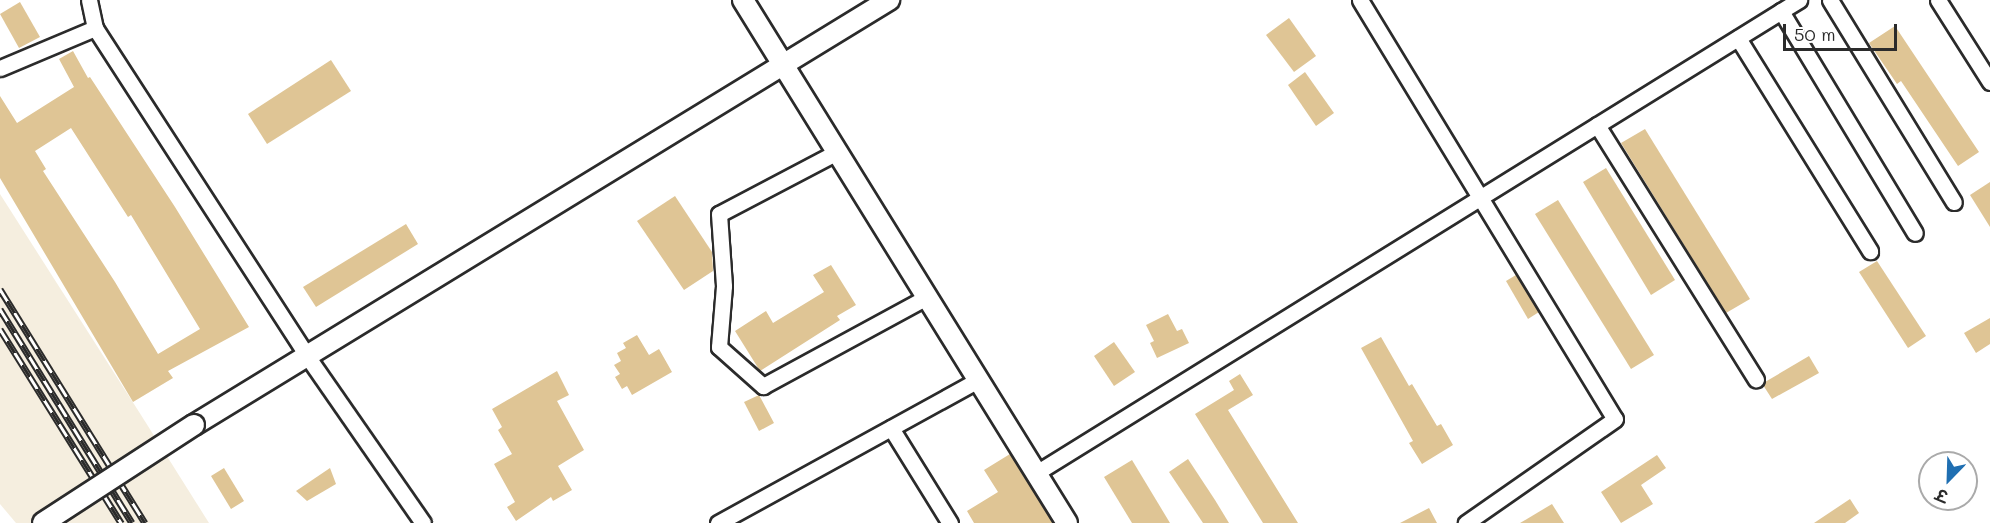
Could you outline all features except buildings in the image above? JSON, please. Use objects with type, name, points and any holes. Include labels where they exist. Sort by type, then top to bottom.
[{"type":"street","points":[[89,0],[95,28],[308,356],[423,523]]},
{"type":"street","points":[[743,0],[1067,523]]},
{"type":"street","points":[[43,523],[194,425],[889,0]]},
{"type":"street","points":[[1360,0],[1615,419],[1466,523]]},
{"type":"street","points":[[1036,473],[1799,0]]},
{"type":"street","points":[[1830,0],[1954,202]]},
{"type":"street","points":[[1938,0],[1990,82]]},
{"type":"street","points":[[1781,11],[1916,233]]},
{"type":"street","points":[[0,68],[95,28]]},
{"type":"street","points":[[1738,38],[1870,251]]},
{"type":"street","points":[[1597,125],[1756,379]]},
{"type":"street","points":[[837,152],[719,214],[724,286],[719,347],[763,386],[927,297]]},
{"type":"street","points":[[718,523],[978,380]]},
{"type":"street","points":[[891,428],[950,523]]},
{"type":"shaded area","points":[[0,194],[209,523],[16,523],[0,504]]},
{"type":"railway","points":[[0,289],[145,523]]},
{"type":"railway","points":[[0,309],[132,523]]},
{"type":"railway","points":[[0,329],[121,523]]}]
